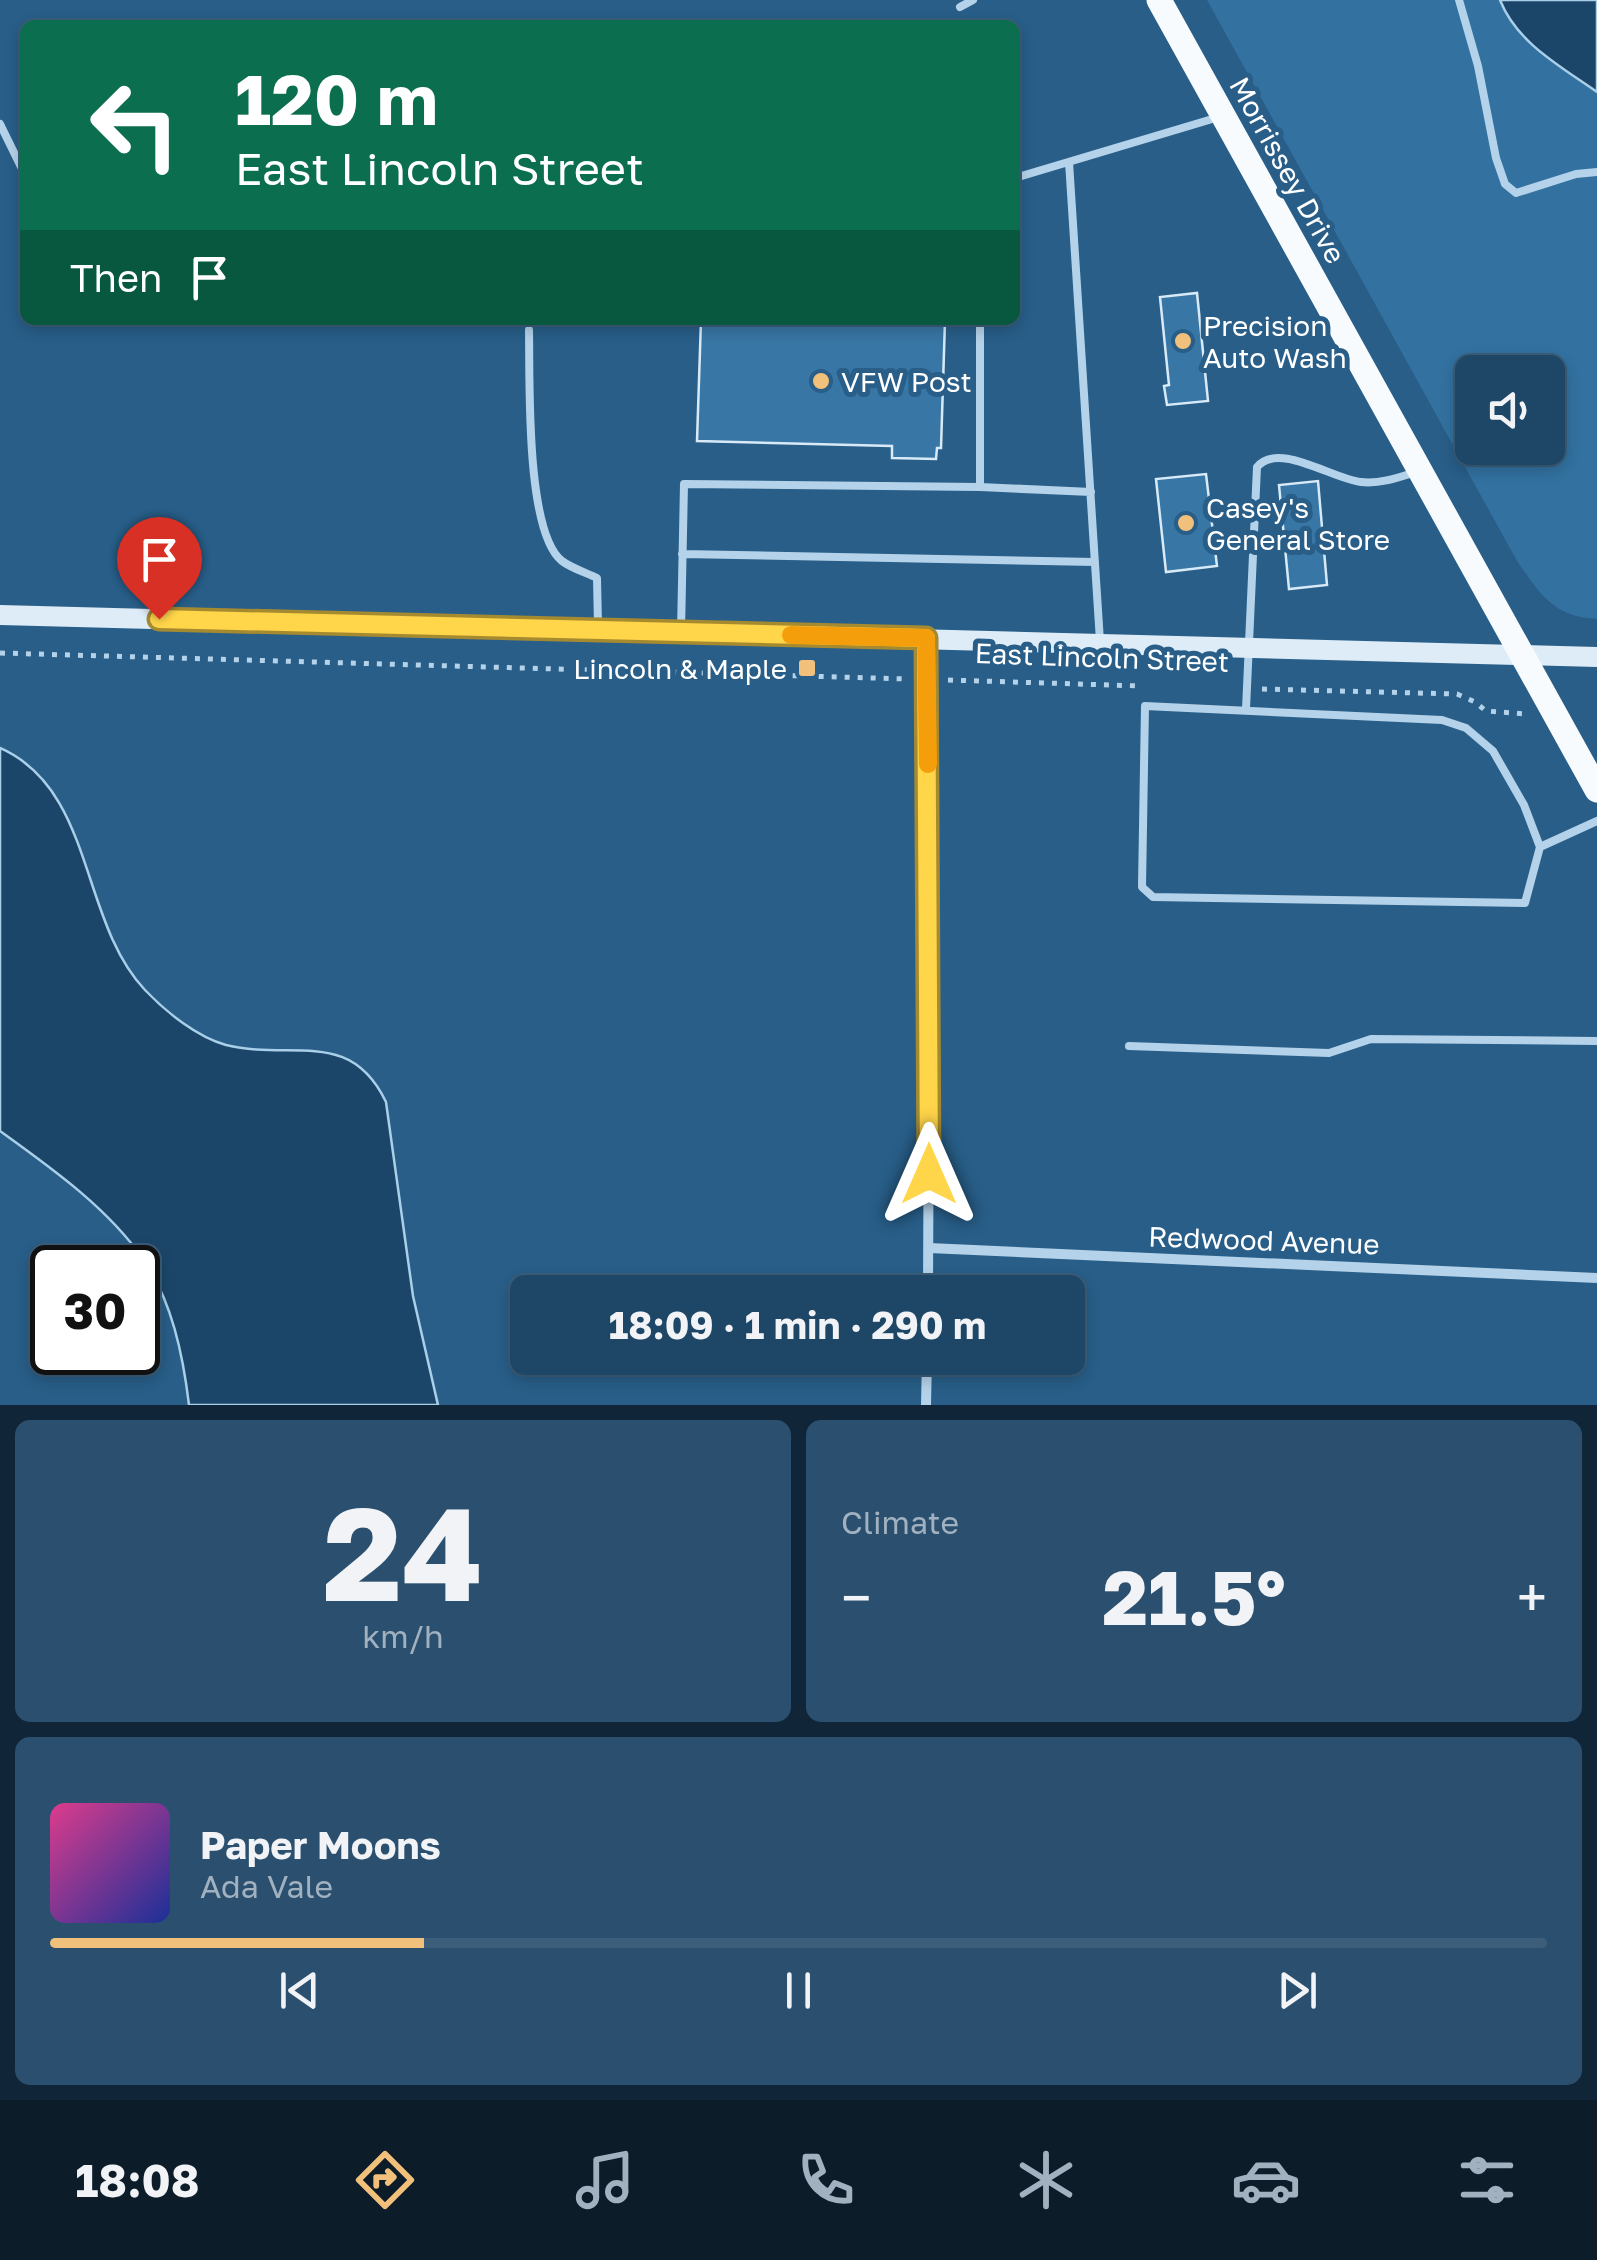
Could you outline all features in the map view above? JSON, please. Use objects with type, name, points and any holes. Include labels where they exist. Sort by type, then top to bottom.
[{"type":"main road","name":"Morrissey Drive","points":[[1158,0],[1597,790]]},
{"type":"main road","name":"East Lincoln Street","points":[[0,615],[1597,656]]},
{"type":"street","points":[[926,638],[928,1275]]},
{"type":"street","name":"Redwood Avenue","points":[[929,1248],[1597,1278]]},
{"type":"street","points":[[926,1405],[927,1375]]},
{"type":"lane","points":[[960,7],[973,0]]},
{"type":"lane","points":[[1459,0],[1505,184],[1516,193],[1576,174],[1597,172]]},
{"type":"lane","points":[[1020,177],[1223,116]]},
{"type":"lane","points":[[0,124],[20,165]]},
{"type":"lane","points":[[1069,162],[1100,643]]},
{"type":"lane","points":[[980,325],[980,487]]},
{"type":"lane","points":[[528,330],[532,458],[542,524],[560,560],[598,578],[598,630]]},
{"type":"lane","points":[[1246,709],[1254,478],[1262,461],[1290,458],[1358,482],[1380,483],[1418,472]]},
{"type":"lane","points":[[681,632],[684,484],[1091,492]]},
{"type":"lane","points":[[682,554],[1095,562]]},
{"type":"lane","points":[[1145,706],[1442,720],[1466,728],[1493,752],[1524,805],[1540,847],[1525,903],[1153,897],[1142,887],[1145,706]]},
{"type":"lane","points":[[1540,847],[1597,822]]},
{"type":"lane","points":[[1129,1046],[1329,1053],[1371,1040],[1597,1041]]},
{"type":"path","name":"East Lincoln Street","points":[[0,656],[17,653],[1153,686]]},
{"type":"path","name":"East Lincoln Street","points":[[1248,689],[1457,694],[1486,711],[1556,716]]},
{"type":"shaded area","points":[[1207,0],[1597,0],[1597,619],[1569,614],[1541,593],[1517,561],[1464,465],[1565,465],[1565,355],[1455,355],[1455,449]]},
{"type":"shaded area","points":[[1500,0],[1597,0],[1597,92],[1528,41]]},
{"type":"shaded area","points":[[0,748],[31,768],[53,794],[70,825],[108,929],[124,961],[162,1007],[193,1030],[226,1045],[337,1055],[355,1064],[371,1079],[386,1102],[413,1296],[438,1405],[189,1405],[175,1329],[160,1288],[160,1245],[133,1245],[96,1206],[0,1131]]},
{"type":"building","name":"Precision Auto Wash","points":[[1197,293],[1208,401],[1167,405],[1164,386],[1169,385],[1160,297]]},
{"type":"building","name":"VFW Post","points":[[701,325],[945,325],[941,448],[937,448],[936,459],[892,458],[892,446],[697,441]]},
{"type":"building","name":"Casey's General Store","points":[[1206,474],[1217,566],[1166,572],[1156,479]]},
{"type":"building","name":"Casey's General Store","points":[[1318,481],[1327,585],[1289,589],[1279,485]]},
{"type":"slow traffic","points":[[791,635],[926,638],[928,764]]},
{"type":"place","name":"Precision Auto Wash","points":[[1183,341]]},
{"type":"place","name":"VFW Post","points":[[821,381]]},
{"type":"place","name":"Casey's General Store","points":[[1186,523]]},
{"type":"place","name":"Lincoln & Maple","points":[[807,668]]},
{"type":"route","points":[[159,619],[926,638],[929,1174]]}]
